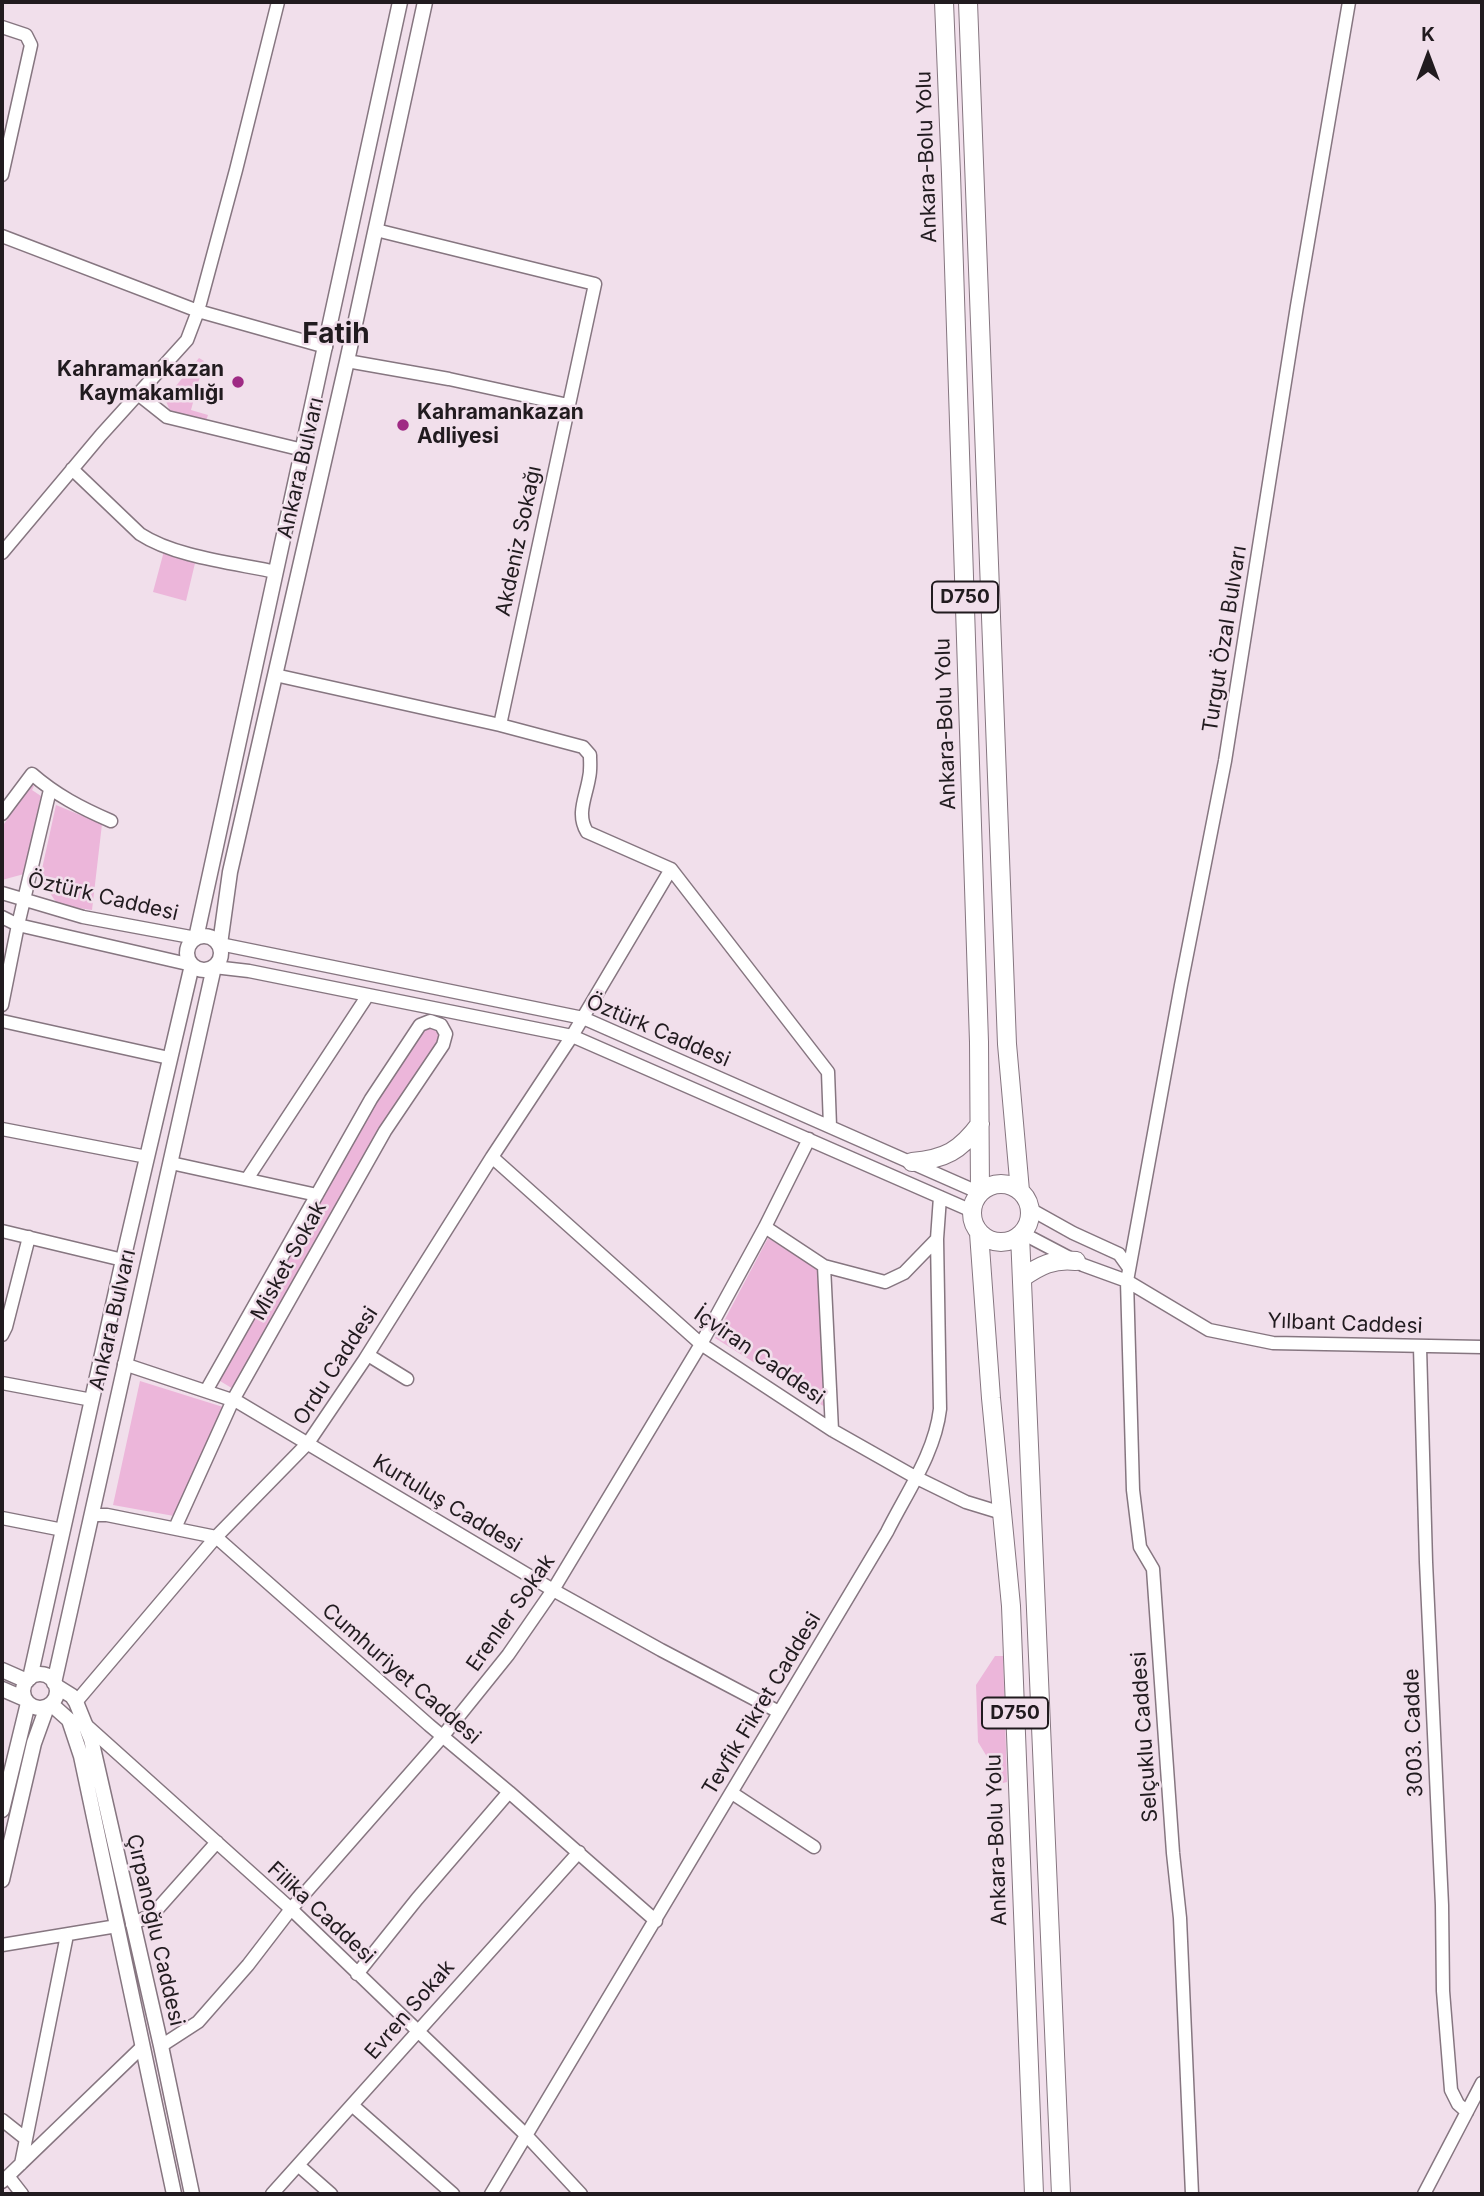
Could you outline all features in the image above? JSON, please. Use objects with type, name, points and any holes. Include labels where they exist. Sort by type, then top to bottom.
[{"type":"highway","name":"Ankara-Bolu Yolu","points":[[944,2],[979,1028],[980,1193]]},
{"type":"highway","name":"D750","points":[[968,2],[1007,1044],[1020,1191]]},
{"type":"highway","points":[[912,1162],[933,1160],[952,1153],[968,1141],[980,1124]]},
{"type":"highway","points":[[1000,1184],[1020,1191],[1030,1209],[1029,1222],[1021,1234],[999,1242],[979,1233],[973,1223],[972,1211],[980,1193],[1000,1184]]},
{"type":"highway","name":"Ankara-Bolu Yolu","points":[[979,1233],[1011,1606],[1034,2194]]},
{"type":"highway","name":"D750","points":[[1021,1234],[1061,2194]]},
{"type":"highway","points":[[1022,1278],[1050,1262],[1076,1261]]},
{"type":"main road","name":"Ankara Bulvarı","points":[[2,1810],[26,1701],[23,1691],[28,1680],[63,1530],[192,965],[188,948],[196,937],[401,2]]},
{"type":"main road","name":"Ankara Bulvarı","points":[[2,1880],[34,1743],[49,1705],[56,1696],[55,1685],[124,1364],[214,967],[220,959],[230,872],[347,361],[425,2]]},
{"type":"main road","points":[[196,937],[209,936],[220,944]]},
{"type":"main road","points":[[192,965],[205,970],[214,967]]},
{"type":"main road","points":[[2,1670],[28,1680],[37,1675],[45,1675],[55,1685]]},
{"type":"main road","name":"Çırpanoğlu Caddesi","points":[[55,1685],[72,1696],[76,1702],[94,1754],[125,1925],[143,2046],[174,2194]]},
{"type":"main road","points":[[2,1689],[37,1708],[49,1705]]},
{"type":"main road","name":"Çırpanoğlu Caddesi","points":[[49,1705],[65,1714],[72,1727],[125,1925],[161,2046],[192,2194]]},
{"type":"street","points":[[2,554],[187,340],[198,311],[236,170],[278,2]]},
{"type":"street","name":"Turgut Özal Bulvarı","points":[[1128,1275],[1225,761],[1297,306],[1349,2]]},
{"type":"street","points":[[2,27],[26,35],[31,45],[2,175]]},
{"type":"street","name":"Akdeniz Sokağı","points":[[376,230],[595,284],[500,725]]},
{"type":"street","points":[[2,236],[198,311],[326,347]]},
{"type":"street","points":[[347,361],[449,379],[568,405]]},
{"type":"street","points":[[138,394],[167,417],[303,450]]},
{"type":"street","points":[[72,470],[152,542],[171,549],[276,572]]},
{"type":"street","points":[[275,675],[500,725],[583,747],[590,755],[590,774],[581,814],[587,832],[671,869],[828,1072],[830,1126]]},
{"type":"street","points":[[2,814],[32,774],[50,790],[78,807],[111,821]]},
{"type":"street","points":[[2,1006],[50,790]]},
{"type":"street","name":"Ordu Caddesi","points":[[76,1702],[216,1537],[308,1443],[368,1355],[492,1157],[572,1036],[671,869]]},
{"type":"street","name":"Öztürk Caddesi","points":[[2,893],[82,917],[196,937]]},
{"type":"street","points":[[2,917],[18,925],[192,965]]},
{"type":"street","name":"Öztürk Caddesi","points":[[220,944],[583,1018],[980,1193]]},
{"type":"street","name":"Öztürk Caddesi","points":[[214,967],[249,971],[572,1036],[972,1211]]},
{"type":"street","points":[[247,1179],[368,995]]},
{"type":"street","points":[[2,1021],[169,1058]]},
{"type":"street","name":"Misket Sokak","points":[[175,1528],[233,1400],[385,1131],[443,1045],[446,1034],[438,1023],[423,1023],[411,1037],[371,1099],[317,1195]]},
{"type":"street","points":[[2,1129],[147,1157]]},
{"type":"street","name":"Erenler Sokak","points":[[161,2046],[198,2022],[248,1965],[291,1909],[442,1737],[508,1655],[553,1590],[701,1344],[809,1139]]},
{"type":"street","name":"İçviran Caddesi","points":[[492,1157],[701,1344],[832,1430],[915,1477],[965,1502],[1002,1513]]},
{"type":"street","points":[[171,1163],[317,1195],[206,1391]]},
{"type":"street","name":"Tevfik Fikret Caddesi","points":[[491,2194],[887,1532],[932,1449],[940,1409],[937,1239],[940,1197]]},
{"type":"street","name":"Yılbant Caddesi","points":[[1030,1209],[1119,1254],[1128,1275]]},
{"type":"street","points":[[765,1227],[824,1266],[884,1282],[904,1273],[937,1239]]},
{"type":"street","points":[[2,1231],[123,1260]]},
{"type":"street","name":"Yılbant Caddesi","points":[[1021,1234],[1049,1245],[1076,1261],[1128,1275],[1209,1330],[1273,1343],[1482,1347]]},
{"type":"street","points":[[2,1335],[29,1237]]},
{"type":"street","points":[[824,1266],[832,1430]]},
{"type":"street","name":"Selçuklu Caddesi","points":[[1128,1275],[1133,1490],[1140,1548],[1153,1569],[1180,1918],[1192,2194]]},
{"type":"street","name":"3003. Cadde","points":[[1420,1347],[1443,1991],[1451,2090],[1458,2104],[1468,2112]]},
{"type":"street","points":[[368,1355],[407,1379]]},
{"type":"street","name":"Kurtuluş Caddesi","points":[[124,1364],[233,1400],[553,1590],[779,1712]]},
{"type":"street","points":[[2,1383],[92,1400]]},
{"type":"street","name":"Cumhuriyet Caddesi","points":[[93,1515],[107,1515],[216,1537],[656,1921]]},
{"type":"street","points":[[2,1518],[63,1530]]},
{"type":"street","name":"Filika Caddesi","points":[[85,1724],[291,1909],[526,2135],[581,2194]]},
{"type":"street","points":[[357,1974],[416,1899],[509,1792]]},
{"type":"street","points":[[732,1793],[814,1847]]},
{"type":"street","points":[[2,1945],[125,1925],[153,1914],[217,1842]]},
{"type":"street","name":"Evren Sokak","points":[[272,2194],[579,1852]]},
{"type":"street","points":[[21,2164],[67,1935]]},
{"type":"street","points":[[22,2194],[5,2179],[143,2046]]},
{"type":"street","points":[[1424,2194],[1482,2083]]},
{"type":"street","points":[[352,2105],[453,2194]]},
{"type":"street","points":[[2,2120],[26,2139]]},
{"type":"street","points":[[298,2165],[331,2194]]},
{"type":"shaded area","points":[[199,358],[204,361],[191,410],[208,415],[206,421],[171,413],[165,399]]},
{"type":"shaded area","points":[[164,551],[196,559],[186,601],[153,592]]},
{"type":"shaded area","points":[[31,784],[34,786],[32,790],[41,796],[24,874],[2,880],[2,827]]},
{"type":"shaded area","points":[[56,805],[102,824],[92,910],[58,905],[40,878]]},
{"type":"shaded area","points":[[431,1026],[439,1031],[441,1036],[235,1390],[218,1379],[367,1114],[422,1028]]},
{"type":"shaded area","points":[[768,1238],[816,1268],[820,1276],[825,1407],[715,1338]]},
{"type":"shaded area","points":[[140,1381],[223,1407],[174,1516],[113,1505]]},
{"type":"shaded area","points":[[995,1656],[1003,1656],[1007,1782],[1003,1783],[978,1742],[976,1685]]},
{"type":"place","name":"Kahramankazan Kaymakamlığı","points":[[238,382]]},
{"type":"place","name":"Kahramankazan Adliyesi","points":[[403,425]]},
{"type":"district","name":"Fatih","points":[[336,335]]}]
